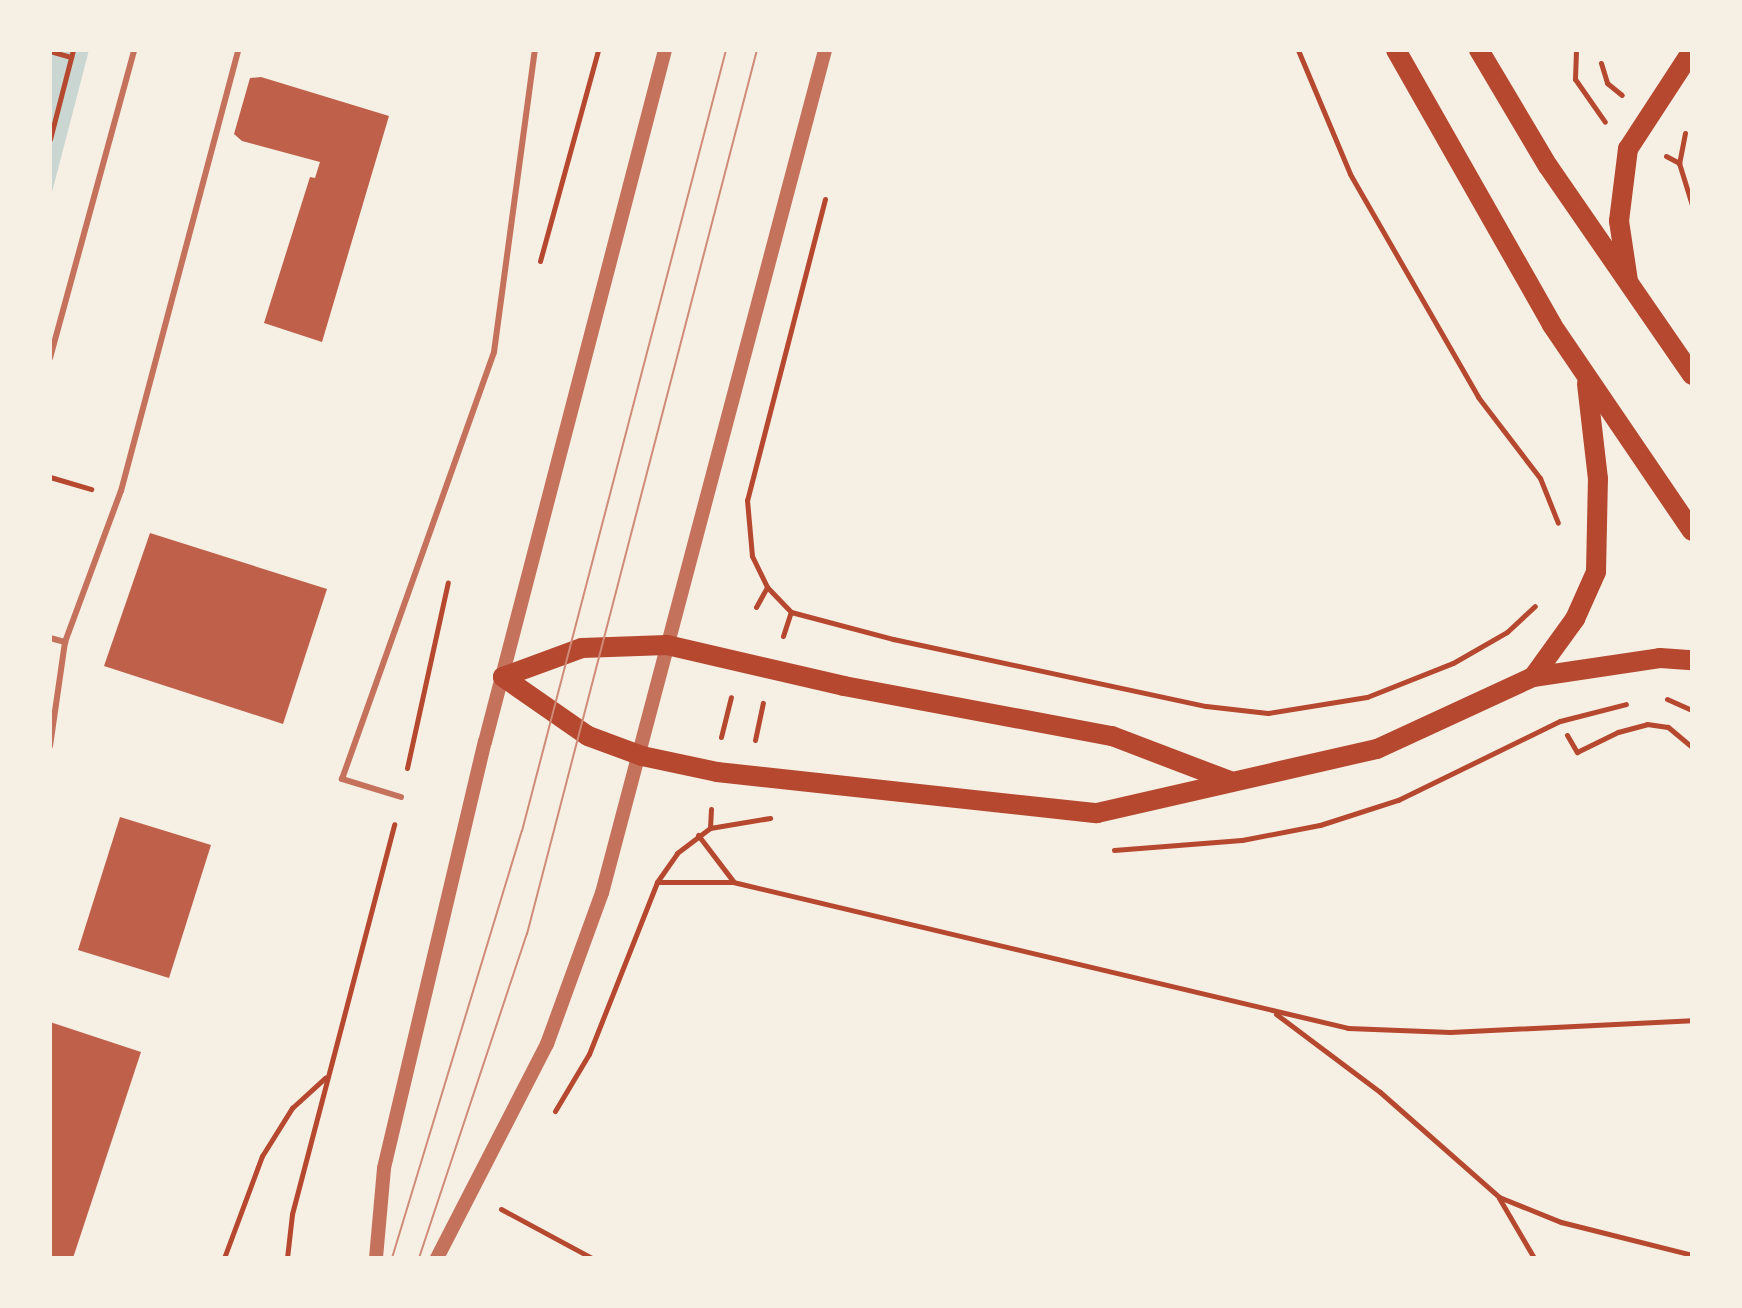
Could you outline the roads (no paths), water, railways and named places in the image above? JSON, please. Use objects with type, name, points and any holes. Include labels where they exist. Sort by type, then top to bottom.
[{"type":"main road","points":[[1396,50],[1586,379],[1692,531]]},
{"type":"main road","points":[[1479,50],[1630,289],[1692,375]]},
{"type":"main road","points":[[1630,289],[1619,221],[1628,149],[1692,51]]},
{"type":"main road","points":[[1533,677],[1575,619],[1596,572],[1598,479],[1586,379]]},
{"type":"main road","points":[[503,677],[582,648],[667,645],[844,686],[1112,736],[1230,781]]},
{"type":"main road","points":[[503,677],[588,736],[642,756],[717,772],[1097,813],[1377,749],[1533,677],[1660,658],[1692,660]]},
{"type":"street","points":[[376,1258],[384,1168],[503,677],[665,50]]},
{"type":"street","points":[[437,1258],[547,1044],[577,973],[642,756],[667,645],[825,50]]},
{"type":"lane","points":[[50,358],[134,50]]},
{"type":"lane","points":[[50,746],[65,642],[118,498],[238,50]]},
{"type":"lane","points":[[401,797],[342,779],[494,352],[535,50]]},
{"type":"lane","points":[[50,638],[65,642]]},
{"type":"tram line","points":[[392,1258],[522,831],[726,50]]},
{"type":"tram line","points":[[419,1258],[527,934],[757,50]]}]
